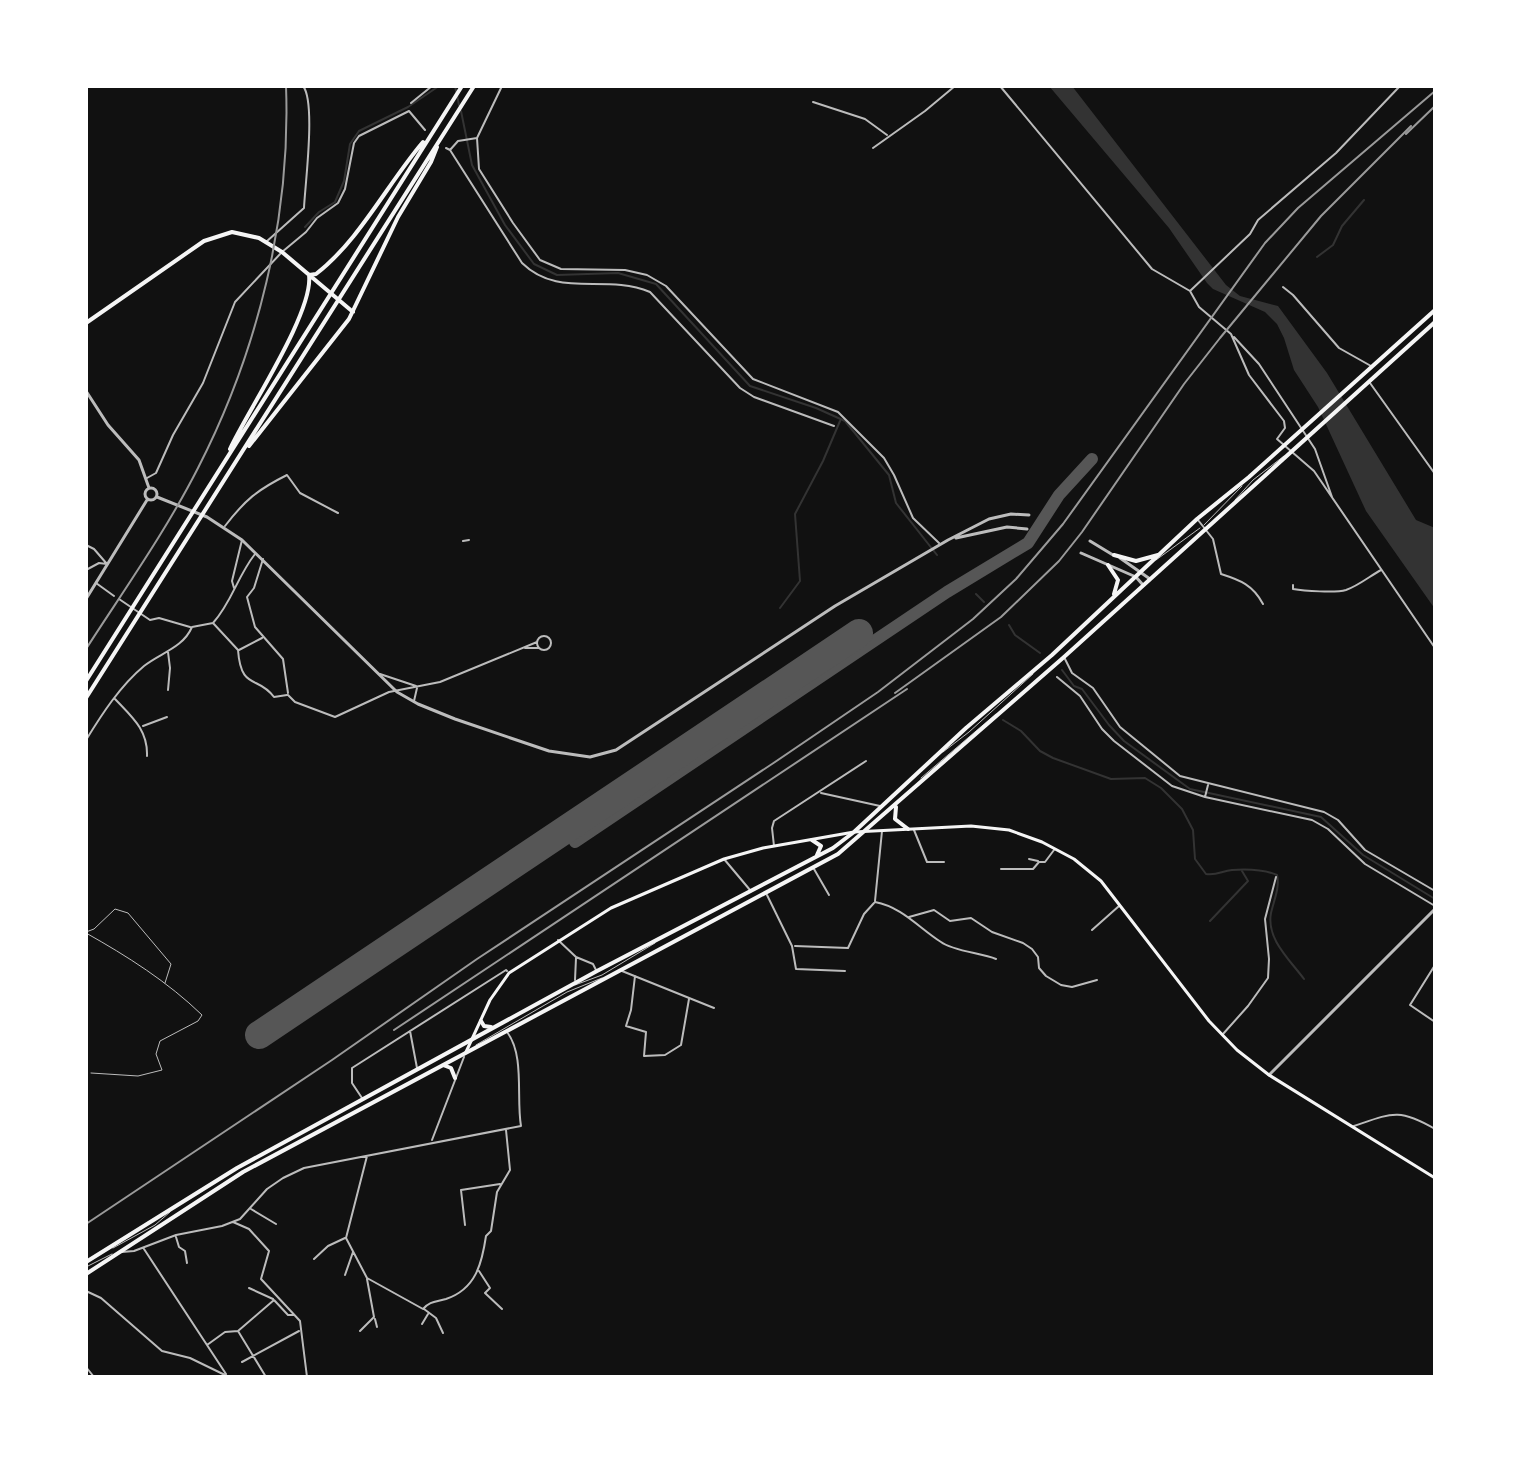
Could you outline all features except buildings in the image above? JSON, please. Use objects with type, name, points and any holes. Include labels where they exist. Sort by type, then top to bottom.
[{"type":"main road","points":[[86,681],[462,86]]},
{"type":"main road","points":[[86,698],[474,86]]},
{"type":"main road","points":[[309,275],[323,269],[362,225],[408,159],[435,128]]},
{"type":"main road","points":[[237,460],[353,312],[398,217],[431,162],[442,134]]},
{"type":"main road","points":[[86,323],[191,249],[218,235],[232,232],[247,234],[282,252],[353,312]]},
{"type":"main road","points":[[223,464],[290,335],[310,285],[309,275]]},
{"type":"main road","points":[[86,1274],[243,1172],[466,1052],[494,1027],[817,856],[854,832],[1052,655],[1197,519],[1287,444],[1435,310]]},
{"type":"main road","points":[[86,1265],[237,1168],[417,1069],[507,1032],[838,854],[1064,657],[1435,322]]},
{"type":"main road","points":[[1114,555],[1144,561],[1164,552]]},
{"type":"main road","points":[[1108,565],[1118,580],[1111,600]]},
{"type":"main road","points":[[900,801],[894,817],[911,829]]},
{"type":"main road","points":[[472,1045],[497,989],[509,973],[611,908],[724,859],[854,832],[971,826],[1009,830],[1074,859],[1101,881],[1237,1050],[1269,1075],[1435,1178]]},
{"type":"main road","points":[[812,840],[821,846],[817,856]]},
{"type":"main road","points":[[481,1021],[484,1026],[494,1027]]},
{"type":"main road","points":[[440,1065],[450,1067],[455,1078]]},
{"type":"street","points":[[266,243],[304,208],[309,118],[308,92],[303,86]]},
{"type":"street","points":[[411,103],[432,86]]},
{"type":"street","points":[[502,86],[477,138],[479,169],[540,260],[561,269],[625,270],[647,275],[666,286],[753,379],[838,412],[884,458],[913,518],[940,545]]},
{"type":"street","points":[[873,148],[955,86]]},
{"type":"street","points":[[1000,86],[1152,269],[1190,291],[1199,307],[1231,334],[1259,364],[1315,449],[1334,502]]},
{"type":"street","points":[[1190,291],[1250,234],[1258,220],[1336,153],[1400,86]]},
{"type":"street","points":[[813,102],[865,119],[888,136]]},
{"type":"street","points":[[146,479],[156,473],[173,435],[203,383],[235,302],[317,218],[338,203],[345,189],[354,143],[359,136],[409,111],[425,130]]},
{"type":"street","points":[[477,138],[458,141],[448,149],[522,263],[532,273],[552,283],[610,284],[638,287],[650,292],[740,388],[754,397],[834,426]]},
{"type":"street","points":[[1283,287],[1339,348],[1372,367]]},
{"type":"street","points":[[1231,334],[1249,375],[1284,421],[1285,428],[1277,439],[1287,444],[1314,471],[1435,648]]},
{"type":"street","points":[[1367,383],[1435,474]]},
{"type":"street","points":[[86,391],[108,425],[139,460],[149,488],[156,491],[157,497]]},
{"type":"street","points":[[224,527],[257,490],[287,475],[300,493],[338,513]]},
{"type":"street","points":[[86,599],[147,500],[145,492],[149,488]]},
{"type":"street","points":[[157,497],[207,517],[242,540],[397,692],[455,719],[564,755],[590,757],[616,750],[641,735],[835,606],[948,540],[989,519],[1011,514],[1029,515]]},
{"type":"street","points":[[147,500],[153,501],[157,497]]},
{"type":"street","points":[[1197,519],[1213,539],[1221,574],[1243,581],[1256,591],[1263,604]]},
{"type":"street","points":[[948,540],[1007,527],[1027,529]]},
{"type":"street","points":[[234,589],[232,581],[242,540]]},
{"type":"street","points":[[463,541],[469,540]]},
{"type":"street","points":[[1090,541],[1142,571],[1150,579]]},
{"type":"street","points":[[86,545],[108,564]]},
{"type":"street","points":[[119,599],[150,620],[159,618],[192,627],[213,623],[228,607],[240,574],[256,552]]},
{"type":"street","points":[[1081,553],[1136,577],[1143,585]]},
{"type":"street","points":[[263,559],[254,588],[247,597],[255,627],[283,659],[288,695],[295,702],[335,717],[377,697],[440,682],[524,648],[544,636],[551,640],[548,649],[524,648]]},
{"type":"street","points":[[86,570],[99,563],[108,564]]},
{"type":"street","points":[[1293,585],[1293,589],[1314,592],[1328,589],[1343,591],[1383,570]]},
{"type":"street","points":[[96,583],[114,596]]},
{"type":"street","points":[[213,623],[238,650],[239,667],[248,679],[258,687],[269,690],[274,697],[288,695]]},
{"type":"street","points":[[86,740],[114,698],[145,665],[188,635],[192,627]]},
{"type":"street","points":[[238,650],[264,637]]},
{"type":"street","points":[[537,642],[540,648]]},
{"type":"street","points":[[167,651],[170,668],[168,690]]},
{"type":"street","points":[[1064,657],[1072,673],[1093,688],[1120,727],[1180,776],[1324,812],[1338,820],[1365,850],[1435,891]]},
{"type":"street","points":[[374,672],[419,687]]},
{"type":"street","points":[[1057,677],[1080,696],[1114,741],[1172,786],[1205,797],[1312,820],[1328,829],[1365,864],[1435,908],[1269,1075]]},
{"type":"street","points":[[415,702],[414,693],[419,687]]},
{"type":"street","points":[[114,698],[141,727],[148,742],[147,756]]},
{"type":"street","points":[[141,727],[167,717]]},
{"type":"street","points":[[774,847],[774,821],[866,761]]},
{"type":"street","points":[[1205,797],[1208,783]]},
{"type":"street","points":[[820,792],[880,806]]},
{"type":"street","points":[[911,829],[927,862],[944,862]]},
{"type":"street","points":[[792,946],[848,948],[864,914],[875,902],[882,830]]},
{"type":"street","points":[[1029,859],[1045,862],[1055,849]]},
{"type":"street","points":[[724,859],[751,891]]},
{"type":"street","points":[[1001,869],[1033,869],[1039,862]]},
{"type":"street","points":[[813,868],[829,895]]},
{"type":"street","points":[[1222,1035],[1268,978],[1265,919],[1276,877]]},
{"type":"street","points":[[766,894],[792,946],[796,969],[845,971]]},
{"type":"street","points":[[875,902],[886,904],[909,917],[942,943],[996,959]]},
{"type":"street","points":[[1092,930],[1119,905]]},
{"type":"street","points":[[909,917],[934,910],[950,921],[971,918],[992,932],[1032,949],[1038,957],[1039,968],[1049,980],[1072,987],[1097,980]]},
{"type":"street","points":[[558,940],[576,957],[593,964],[597,971]]},
{"type":"street","points":[[575,983],[576,957]]},
{"type":"street","points":[[1435,965],[1410,1005],[1435,1022]]},
{"type":"street","points":[[363,1099],[352,1083],[352,1068],[506,970],[509,973]]},
{"type":"street","points":[[621,970],[714,1008]]},
{"type":"street","points":[[635,976],[626,1026],[646,1032],[644,1056],[665,1055],[681,1045],[689,999]]},
{"type":"street","points":[[410,1030],[417,1069]]},
{"type":"street","points":[[120,1253],[240,1219],[267,1189],[304,1168],[521,1126],[520,1081],[514,1044],[507,1032]]},
{"type":"street","points":[[431,1142],[466,1052]]},
{"type":"street","points":[[1352,1126],[1383,1116],[1407,1114],[1435,1129]]},
{"type":"street","points":[[423,1309],[429,1302],[452,1297],[465,1289],[478,1270],[486,1250],[486,1236],[491,1231],[501,1184],[510,1168],[506,1128]]},
{"type":"street","points":[[368,1154],[346,1238],[367,1278],[377,1327]]},
{"type":"street","points":[[465,1225],[461,1190],[501,1184]]},
{"type":"street","points":[[250,1208],[276,1224]]},
{"type":"street","points":[[232,1222],[249,1229],[269,1251],[261,1279],[300,1321],[307,1377]]},
{"type":"street","points":[[176,1235],[179,1247],[185,1251],[187,1263]]},
{"type":"street","points":[[314,1259],[328,1246],[346,1238]]},
{"type":"street","points":[[143,1248],[228,1377]]},
{"type":"street","points":[[345,1275],[354,1251]]},
{"type":"street","points":[[478,1270],[490,1288],[485,1293],[502,1309]]},
{"type":"street","points":[[367,1278],[436,1318],[443,1333]]},
{"type":"street","points":[[249,1288],[274,1300],[288,1315],[294,1314]]},
{"type":"street","points":[[86,1291],[101,1298],[162,1351],[190,1358],[228,1377]]},
{"type":"street","points":[[207,1345],[225,1332],[238,1331],[274,1300]]},
{"type":"street","points":[[422,1324],[428,1313]]},
{"type":"street","points":[[360,1331],[374,1317]]},
{"type":"street","points":[[242,1362],[300,1330]]},
{"type":"street","points":[[238,1331],[266,1377]]},
{"type":"street","points":[[86,1367],[94,1377]]},
{"type":"lane","points":[[1152,563],[1204,528],[1249,477]]},
{"type":"lane","points":[[86,933],[115,909],[128,913],[171,964],[165,984]]},
{"type":"lane","points":[[562,990],[602,975],[677,929]]},
{"type":"lane","points":[[86,933],[123,954],[183,996],[202,1015],[198,1021],[160,1041],[156,1054],[162,1070],[138,1076],[91,1073]]},
{"type":"lane","points":[[472,1045],[567,992],[613,975]]},
{"type":"lane","points":[[86,1265],[120,1253]]},
{"type":"shaded area","points":[[1049,86],[1072,86],[1226,285],[1240,296],[1278,306],[1327,373],[1416,520],[1435,528],[1435,609],[1366,511],[1318,407],[1294,370],[1277,324],[1265,312],[1213,289],[1207,283],[1169,228]]},
{"type":"waterway","points":[[305,227],[319,212],[335,202],[344,181],[350,144],[359,131],[408,107],[439,86]]},
{"type":"waterway","points":[[455,86],[459,105]]},
{"type":"waterway","points":[[461,111],[472,165],[505,225],[534,264],[557,275],[618,273],[656,284],[750,386],[845,421],[889,475],[896,503],[937,555]]},
{"type":"waterway","points":[[1317,257],[1333,245],[1342,226],[1364,200]]},
{"type":"waterway","points":[[780,608],[800,581],[795,514],[840,421]]},
{"type":"waterway","points":[[976,594],[984,602]]},
{"type":"waterway","points":[[1009,625],[1015,635],[1040,653]]},
{"type":"waterway","points":[[1062,670],[1074,686],[1082,689],[1124,741],[1190,789],[1321,817],[1363,855],[1435,899]]},
{"type":"waterway","points":[[1003,720],[1053,758],[1111,779],[1145,778],[1161,788],[1182,809],[1193,830],[1195,859],[1206,874],[1249,870],[1277,875],[1270,923],[1272,932],[1280,949],[1304,979]]},
{"type":"waterway","points":[[1210,921],[1248,881],[1242,871]]},
{"type":"taxiway","points":[[575,842],[947,592],[1028,543],[1059,495],[1092,459]]},
{"type":"taxiway","points":[[572,827],[590,832]]},
{"type":"runway","points":[[259,1035],[859,633]]},
{"type":"railway","points":[[86,649],[186,491],[238,377],[254,330],[276,234],[283,184],[286,86]]},
{"type":"railway","points":[[86,1224],[878,692],[973,619],[1016,579],[1063,524],[1265,243],[1298,208],[1435,91]]},
{"type":"railway","points":[[1406,134],[1435,106]]},
{"type":"railway","points":[[895,693],[1001,617],[1059,561],[1220,338],[1321,216],[1411,126]]},
{"type":"railway","points":[[394,1030],[907,689]]}]
